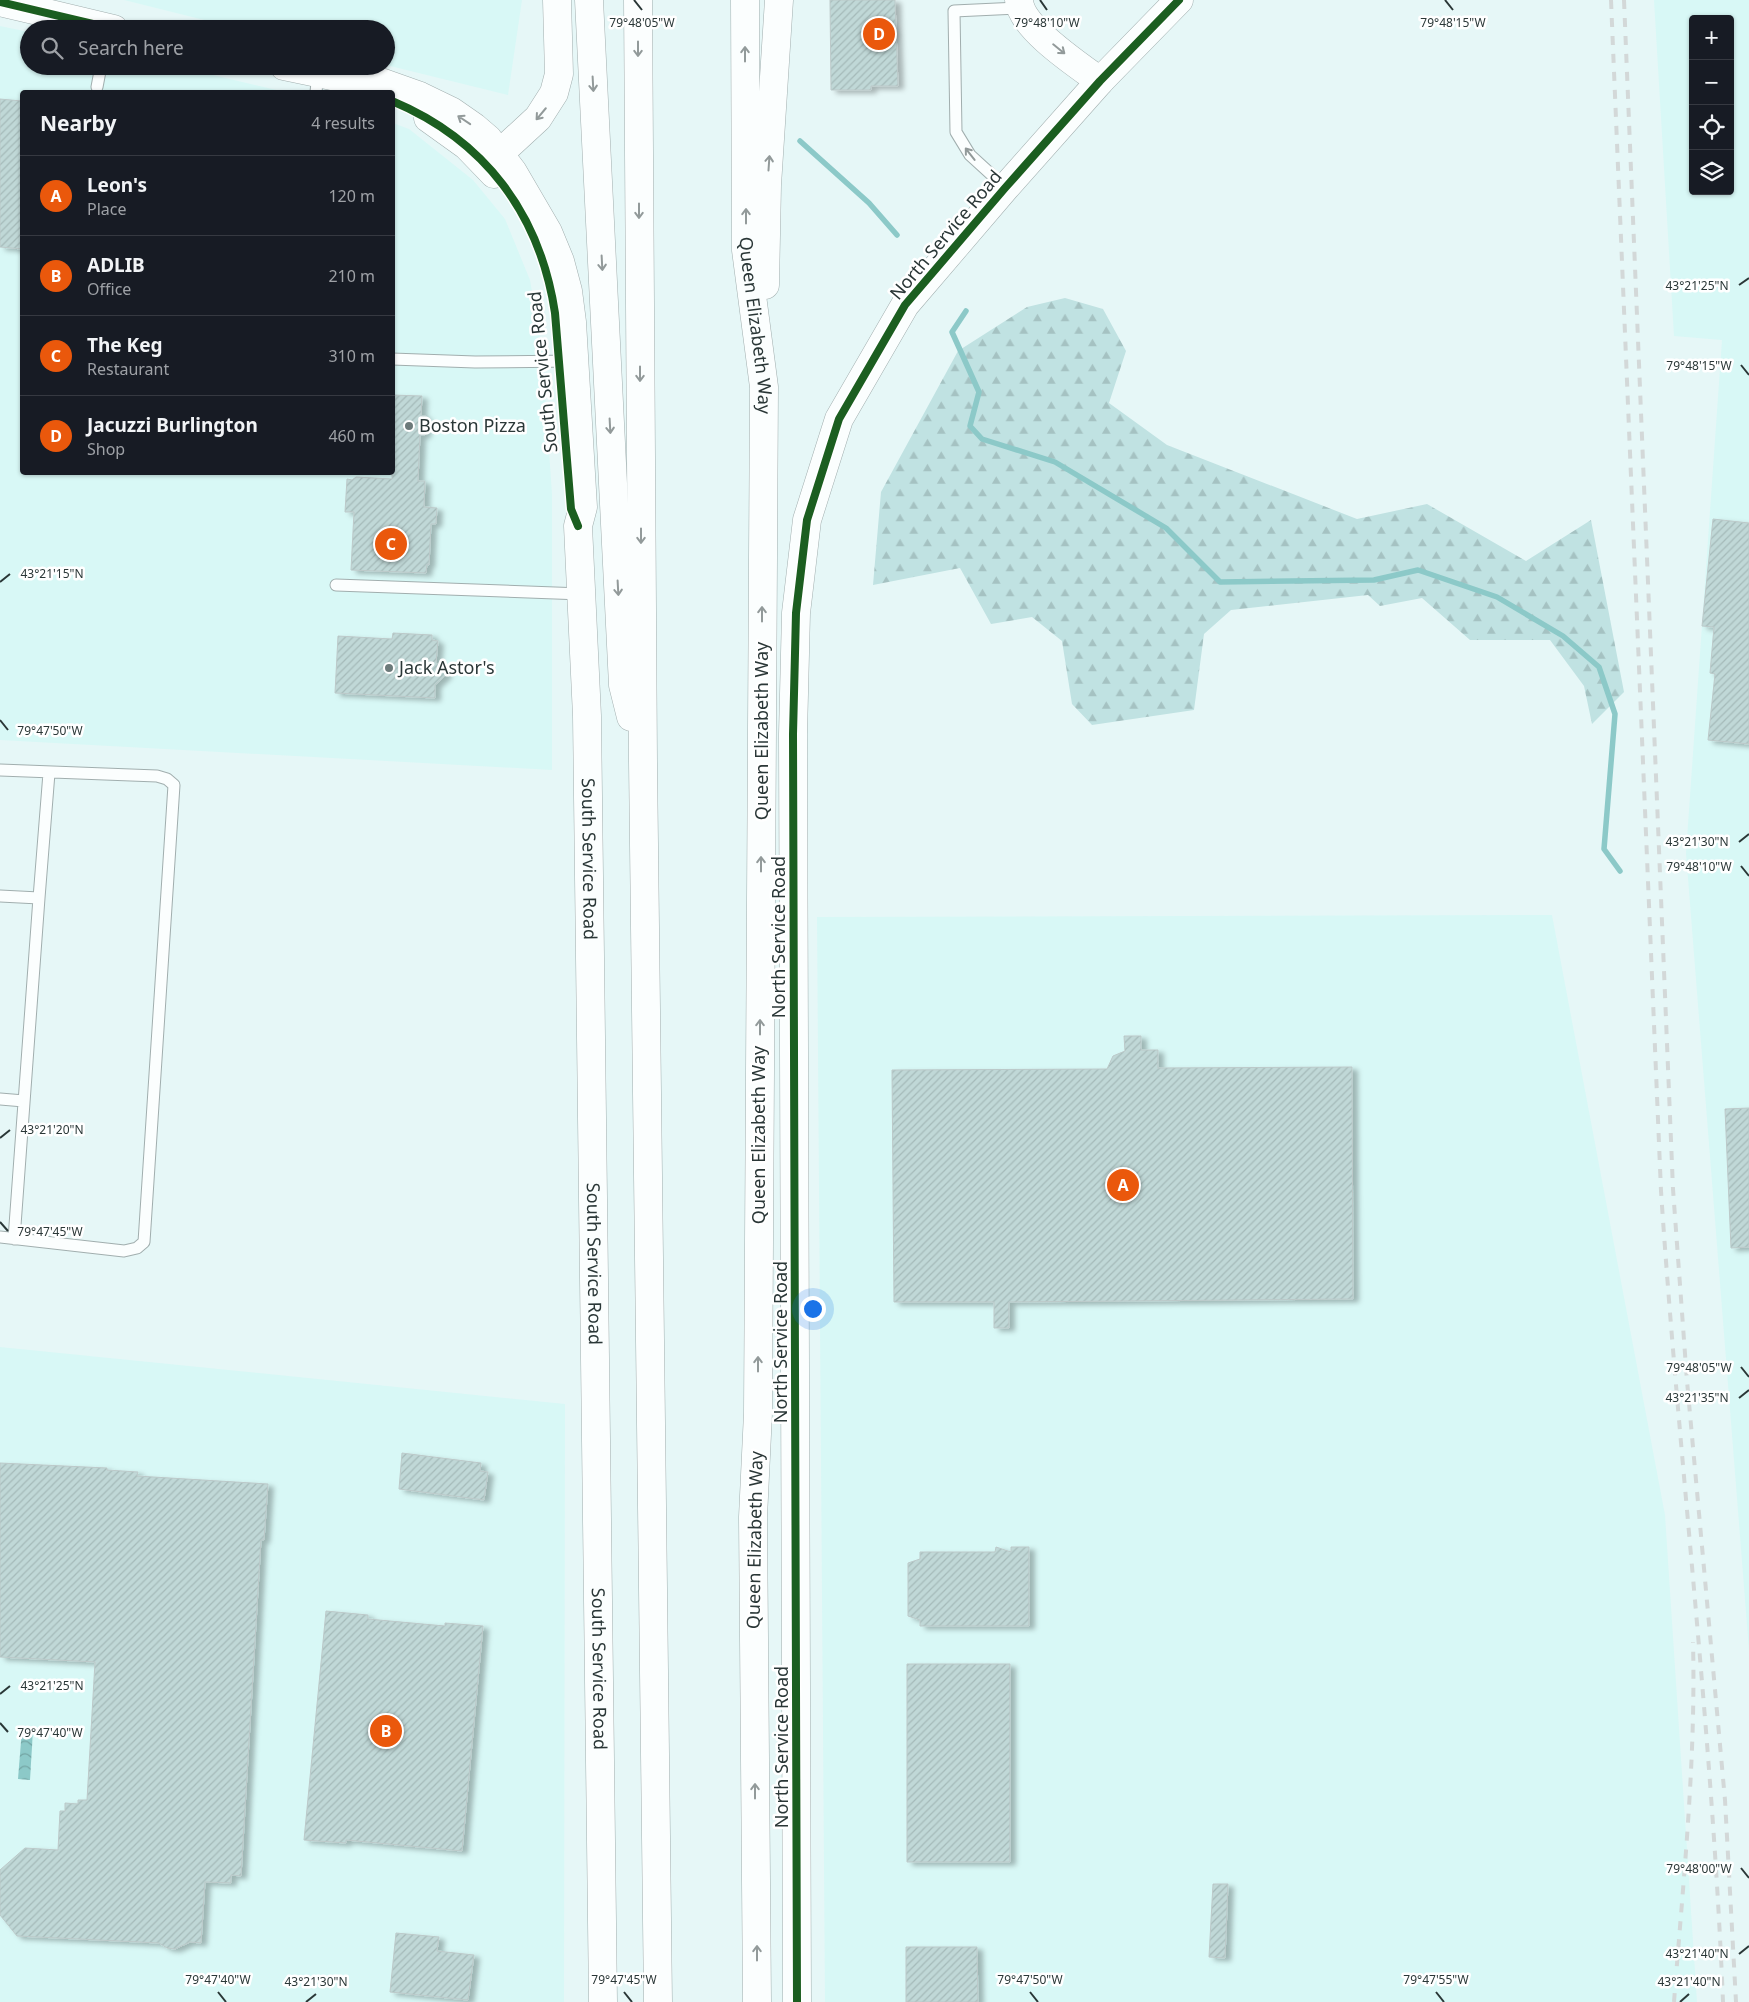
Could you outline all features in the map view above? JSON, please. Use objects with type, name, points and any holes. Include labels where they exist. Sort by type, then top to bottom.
[{"type":"main road","points":[[496,164],[544,111],[554,93],[558,74],[557,0]]},
{"type":"main road","points":[[589,0],[623,685],[643,762]]},
{"type":"main road","points":[[638,0],[643,762],[658,2002]]},
{"type":"main road","name":"Queen Elizabeth Way","points":[[745,0],[746,250],[764,387],[758,1403],[753,1517],[757,2002]]},
{"type":"main road","points":[[764,387],[767,185],[779,0]]},
{"type":"main road","name":"North Service Road","points":[[797,2002],[793,743],[796,613],[807,520],[839,418],[905,305],[1005,188],[1100,82],[1179,0]]},
{"type":"main road","points":[[0,2],[77,20]]},
{"type":"main road","points":[[1019,4],[1031,26],[1100,82]]},
{"type":"main road","name":"South Service Road","points":[[301,75],[317,83],[359,86],[372,79],[404,89],[436,103],[474,127],[496,164],[534,205],[554,247],[569,299],[568,361],[583,507],[578,526],[587,716],[603,2002]]},
{"type":"main road","name":"South Service Road","points":[[395,102],[414,110],[447,130],[467,146],[496,164]]},
{"type":"lane","points":[[1005,188],[970,156],[956,132],[954,11],[1019,4]]},
{"type":"lane","points":[[97,87],[99,75]]},
{"type":"lane","points":[[395,360],[568,361]]},
{"type":"lane","points":[[336,584],[582,594]]},
{"type":"lane","points":[[0,770],[157,776],[167,779],[174,786],[144,1242],[137,1248],[124,1251],[0,1237]]},
{"type":"lane","points":[[14,1239],[49,773]]},
{"type":"lane","points":[[0,896],[39,898]]},
{"type":"lane","points":[[0,1099],[24,1101]]},
{"type":"shaded area","points":[[124,0],[522,0],[508,95],[395,67],[395,20],[204,20]]},
{"type":"shaded area","points":[[1654,0],[1749,0],[1749,1650],[1686,853],[1722,340],[1674,336]]},
{"type":"shaded area","points":[[0,26],[20,30],[20,75],[213,75],[277,90],[20,90],[20,475],[395,475],[395,124],[409,129],[473,180],[505,219],[530,280],[542,350],[552,494],[552,770],[0,740]]},
{"type":"shaded area","points":[[1552,915],[1665,1515],[1697,2002],[825,2002],[817,917]]},
{"type":"shaded area","points":[[0,1347],[565,1404],[564,2002],[0,2002]]},
{"type":"green space","points":[[1065,298],[1103,309],[1126,351],[1109,403],[1167,445],[1357,519],[1427,504],[1526,561],[1591,520],[1624,692],[1592,724],[1584,686],[1550,640],[1470,640],[1422,598],[1380,606],[1368,595],[1231,610],[1204,634],[1194,710],[1092,725],[1072,704],[1062,641],[1032,617],[991,624],[960,568],[873,585],[881,492],[958,351],[1027,307]]},
{"type":"water","points":[[22,1729],[33,1730],[30,1780],[18,1779]]},
{"type":"building","points":[[830,0],[895,0],[898,86],[871,86],[871,90],[831,90]]},
{"type":"building","points":[[0,99],[20,101],[20,249],[0,247]]},
{"type":"building","points":[[395,395],[422,396],[421,416],[426,416],[425,435],[420,435],[418,481],[425,481],[424,507],[437,508],[436,524],[431,524],[429,565],[427,564],[426,573],[351,570],[354,512],[345,512],[347,479],[352,480],[356,477],[392,479],[392,475],[395,475]]},
{"type":"building","points":[[1713,519],[1749,523],[1749,744],[1708,740],[1715,674],[1710,673],[1714,627],[1702,626]]},
{"type":"building","name":"Jack Astor's","points":[[393,633],[432,635],[432,640],[438,641],[436,662],[447,674],[435,685],[435,698],[335,693],[338,636],[392,639]]},
{"type":"building","points":[[1124,1036],[1141,1036],[1141,1050],[1158,1050],[1158,1068],[1352,1067],[1353,1299],[1009,1302],[1009,1328],[994,1328],[994,1302],[894,1302],[892,1070],[1107,1069],[1113,1056],[1125,1051]]},
{"type":"building","points":[[1749,1108],[1749,1247],[1731,1248],[1725,1109]]},
{"type":"building","points":[[402,1453],[481,1463],[480,1471],[488,1472],[484,1500],[399,1489]]},
{"type":"building","points":[[0,1463],[107,1468],[107,1470],[138,1472],[137,1476],[268,1484],[264,1540],[261,1540],[241,1876],[231,1875],[231,1883],[205,1882],[201,1943],[190,1942],[175,1949],[167,1948],[159,1943],[17,1936],[0,1915],[0,1870],[25,1848],[58,1850],[60,1811],[65,1811],[65,1803],[78,1804],[78,1800],[87,1800],[95,1662],[0,1657]]},
{"type":"building","points":[[996,1547],[1011,1552],[1011,1547],[1029,1547],[1029,1626],[920,1626],[920,1620],[908,1616],[908,1563],[920,1559],[920,1552],[995,1552]]},
{"type":"building","points":[[326,1611],[368,1615],[368,1619],[445,1626],[445,1623],[483,1626],[462,1851],[346,1840],[346,1843],[304,1840]]},
{"type":"building","points":[[907,1664],[1010,1664],[1010,1862],[907,1862]]},
{"type":"building","points":[[1213,1884],[1228,1884],[1225,1958],[1209,1957]]},
{"type":"building","points":[[396,1933],[439,1937],[437,1951],[474,1955],[468,2000],[390,1992]]},
{"type":"building","points":[[906,1947],[977,1947],[978,2002],[906,2002]]},
{"type":"waterway","points":[[800,141],[869,203],[897,235]]},
{"type":"waterway","points":[[966,311],[952,332],[979,392],[970,426],[982,439],[1055,462],[1166,528],[1220,582],[1374,580],[1418,570],[1497,597],[1563,636],[1599,667],[1615,714],[1604,849],[1620,871]]},
{"type":"railway","points":[[1611,0],[1661,1191],[1711,1799],[1723,2002]]},
{"type":"railway","points":[[1624,0],[1673,1189],[1687,1381],[1725,1800],[1736,2002]]},
{"type":"railway","points":[[1674,2002],[1691,1777],[1693,1642]]},
{"type":"cycle path","points":[[797,2002],[793,734],[796,613],[807,520],[839,419],[905,305],[1100,81],[1179,0]]},
{"type":"cycle path","points":[[0,2],[76,20]]},
{"type":"cycle path","points":[[395,102],[425,117],[455,137],[480,159],[503,184],[521,213],[536,244],[548,277],[555,313],[571,509],[578,526]]},
{"type":"place","name":"Jacuzzi Burlington","points":[[879,34]]},
{"type":"place","name":"Boston Pizza","points":[[409,426]]},
{"type":"place","name":"The Keg","points":[[391,544]]},
{"type":"place","name":"Jack Astor's","points":[[389,668]]},
{"type":"place","name":"Leon's","points":[[1123,1185]]},
{"type":"place","name":"ADLIB","points":[[386,1731]]}]
